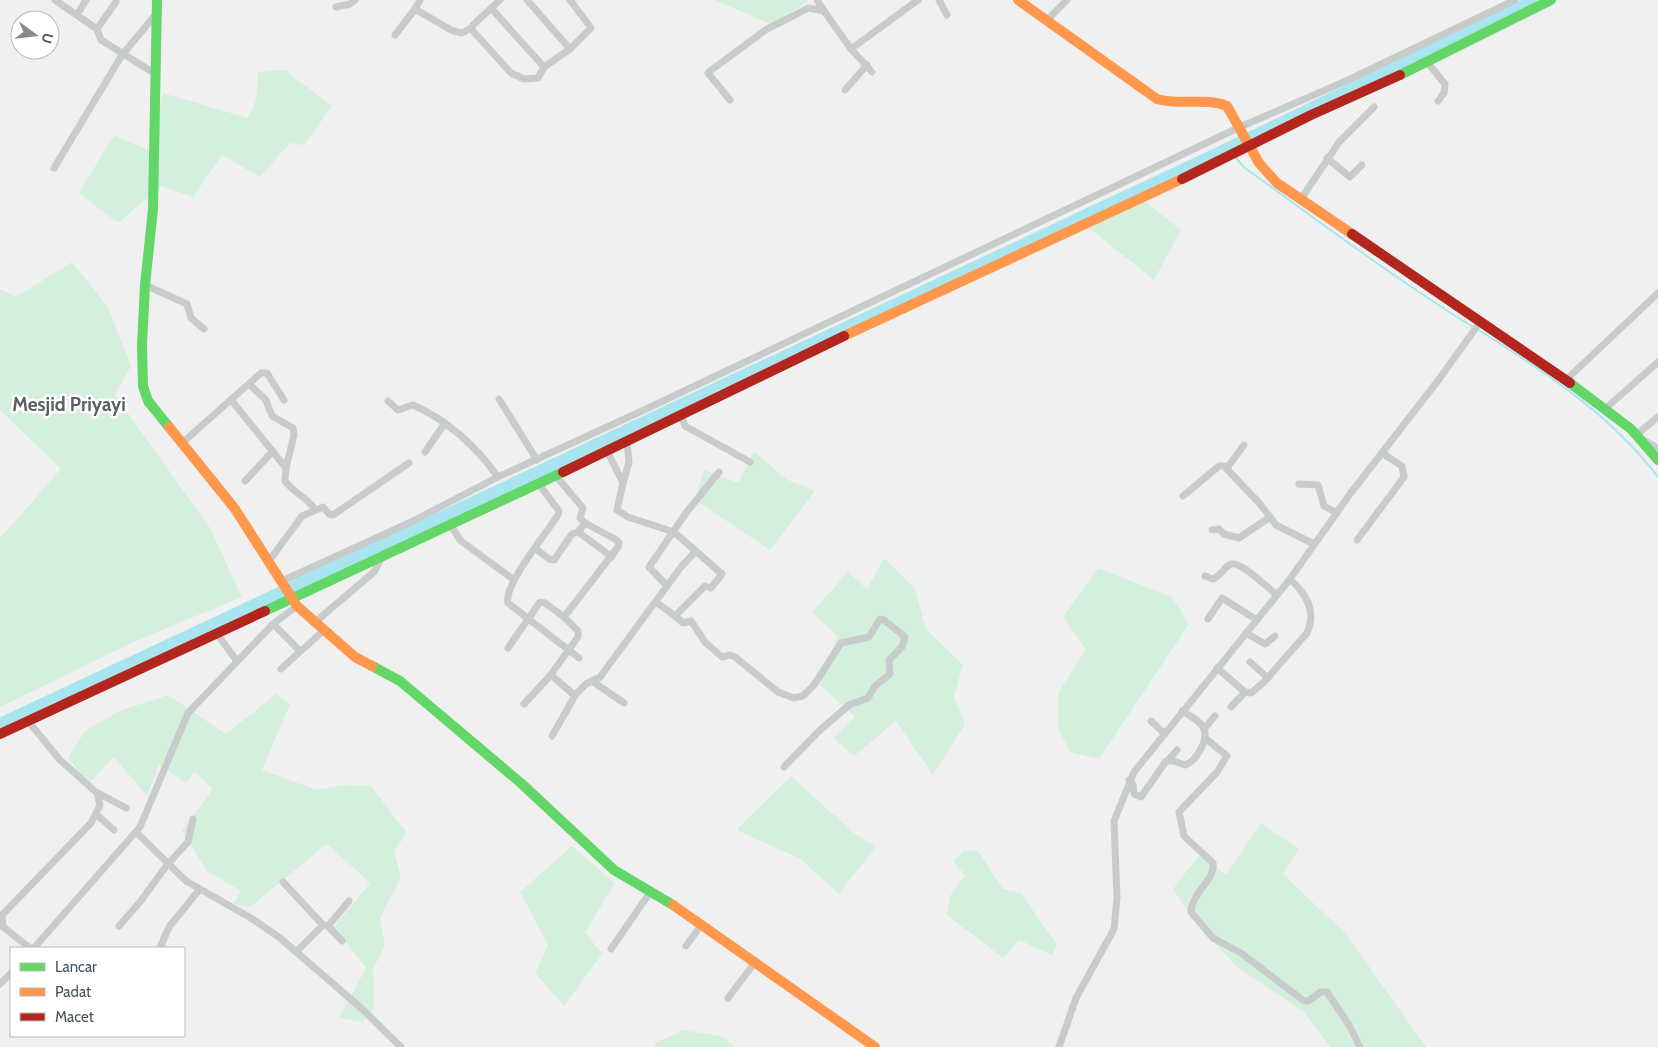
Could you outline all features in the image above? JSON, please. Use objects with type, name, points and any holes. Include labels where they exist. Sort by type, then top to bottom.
[{"type":"street","points":[[55,0],[97,29],[101,40],[122,55],[154,73]]},
{"type":"street","points":[[77,15],[86,0]]},
{"type":"street","points":[[157,0],[154,73],[153,209],[145,285],[142,346],[144,396],[235,509],[293,600],[323,631],[355,657],[400,681],[522,784],[614,870],[702,924],[875,1047]]},
{"type":"street","points":[[336,7],[350,4],[355,0]]},
{"type":"street","points":[[395,35],[420,0]]},
{"type":"street","points":[[415,9],[457,33],[472,28],[500,0]]},
{"type":"street","points":[[527,0],[570,48]]},
{"type":"street","points":[[472,28],[504,66],[517,77],[538,78],[544,67],[570,48],[591,28],[570,0]]},
{"type":"street","points":[[817,0],[851,48],[872,72]]},
{"type":"street","points":[[851,48],[918,0]]},
{"type":"street","points":[[939,0],[947,15]]},
{"type":"street","points":[[1018,0],[1157,99],[1173,104],[1223,104],[1231,110],[1248,145],[1271,177],[1477,326],[1566,380],[1639,437],[1658,448]]},
{"type":"street","points":[[1047,20],[1067,0]]},
{"type":"street","points":[[283,582],[411,522],[498,477],[1414,50],[1515,0]]},
{"type":"street","points":[[0,734],[293,600],[383,555],[627,442],[779,366],[1427,62],[1551,0]]},
{"type":"street","points":[[97,29],[116,2]]},
{"type":"street","points":[[491,8],[544,67]]},
{"type":"street","points":[[730,100],[708,74],[710,71],[767,29],[808,8],[824,11]]},
{"type":"street","points":[[54,168],[122,55],[156,14]]},
{"type":"street","points":[[1427,62],[1445,84],[1444,93],[1438,101]]},
{"type":"street","points":[[845,90],[867,65]]},
{"type":"street","points":[[1301,199],[1340,141],[1374,107]]},
{"type":"street","points":[[1327,158],[1350,177],[1362,164]]},
{"type":"street","points":[[145,285],[187,304],[191,318],[204,329]]},
{"type":"street","points":[[1566,380],[1658,293]]},
{"type":"street","points":[[1059,1047],[1076,998],[1114,928],[1117,898],[1114,821],[1130,780],[1140,762],[1277,596],[1477,326]]},
{"type":"street","points":[[1605,409],[1658,362]]},
{"type":"street","points":[[181,444],[250,385],[260,373],[267,373],[284,400]]},
{"type":"street","points":[[250,385],[266,400],[272,416],[293,428],[294,435],[286,468],[285,481],[294,492],[308,499],[315,509]]},
{"type":"street","points":[[499,399],[537,460]]},
{"type":"street","points":[[232,401],[286,468]]},
{"type":"street","points":[[388,402],[398,410],[413,405],[445,423],[474,446],[498,477]]},
{"type":"street","points":[[681,416],[685,426],[750,462]]},
{"type":"street","points":[[1639,437],[1658,417]]},
{"type":"street","points":[[425,452],[445,423]]},
{"type":"street","points":[[1639,437],[1658,460]]},
{"type":"street","points":[[627,442],[630,462],[622,483],[616,510],[628,517],[674,532],[722,576],[711,588],[705,586],[675,616]]},
{"type":"street","points":[[1227,468],[1244,445]]},
{"type":"street","points":[[244,481],[273,450]]},
{"type":"street","points":[[607,451],[622,483]]},
{"type":"street","points":[[1357,540],[1404,477],[1402,466],[1382,452]]},
{"type":"street","points":[[269,561],[302,516],[323,507],[329,514],[334,515],[409,463]]},
{"type":"street","points":[[1183,496],[1219,466],[1227,468],[1280,528],[1314,544]]},
{"type":"street","points":[[667,586],[648,568],[686,513],[719,472]]},
{"type":"street","points":[[555,475],[583,508],[580,518],[585,523],[619,543],[612,557],[564,617]]},
{"type":"street","points":[[538,483],[560,511],[536,549],[513,580],[507,594],[508,604],[579,658]]},
{"type":"street","points":[[1300,484],[1318,485],[1324,506],[1337,513]]},
{"type":"street","points":[[1212,530],[1219,529],[1224,534],[1239,538],[1270,517]]},
{"type":"street","points":[[536,549],[549,559],[554,560],[572,534],[578,532],[585,523]]},
{"type":"street","points":[[450,524],[461,541],[513,580]]},
{"type":"street","points":[[578,532],[612,557]]},
{"type":"street","points":[[552,736],[576,694],[586,684],[600,676],[681,567],[696,552]]},
{"type":"street","points":[[314,622],[374,572],[383,555]]},
{"type":"street","points":[[1205,576],[1213,580],[1229,565],[1234,563],[1242,566],[1277,596]]},
{"type":"street","points":[[1217,668],[1245,692],[1251,693],[1268,678],[1307,632],[1310,626],[1309,602],[1300,588],[1290,579]]},
{"type":"street","points":[[1208,618],[1222,598],[1256,620]]},
{"type":"street","points":[[33,947],[136,832],[145,818],[188,713],[273,624],[293,600]]},
{"type":"street","points":[[508,648],[542,602],[564,617],[579,634],[570,650],[551,675],[524,704]]},
{"type":"street","points":[[656,602],[683,623],[691,621],[705,642],[722,657],[730,655],[735,657],[778,692],[794,698],[803,696],[814,685],[841,643],[864,640],[869,637],[880,619],[905,637],[902,647],[889,660],[890,674],[876,686],[873,693],[864,700],[858,700],[849,705],[818,732],[784,767]]},
{"type":"street","points":[[273,624],[300,652]]},
{"type":"street","points":[[281,670],[323,631]]},
{"type":"street","points":[[1246,632],[1265,644],[1275,636]]},
{"type":"street","points":[[217,634],[237,660]]},
{"type":"street","points":[[1250,662],[1268,678]]},
{"type":"street","points":[[551,675],[572,694],[576,694]]},
{"type":"street","points":[[592,681],[624,703]]},
{"type":"street","points":[[1231,708],[1245,692]]},
{"type":"street","points":[[1168,760],[1185,765],[1189,764],[1198,754],[1205,738],[1204,730],[1182,711]]},
{"type":"street","points":[[1204,730],[1215,716]]},
{"type":"street","points":[[28,721],[60,760],[97,792],[126,808]]},
{"type":"street","points":[[1150,721],[1164,733]]},
{"type":"street","points":[[1205,738],[1226,756],[1217,772],[1180,812],[1184,836],[1213,863],[1214,867],[1212,874],[1195,895],[1191,912],[1213,938],[1248,957],[1304,1001],[1308,1001],[1321,992],[1327,992],[1349,1025],[1360,1047]]},
{"type":"street","points":[[1130,780],[1133,784],[1134,794],[1142,796],[1158,770],[1177,750]]},
{"type":"street","points":[[31,947],[3,927],[2,915],[97,815],[100,802],[97,792]]},
{"type":"street","points":[[97,815],[114,830]]},
{"type":"street","points":[[119,926],[140,902],[167,865],[188,842],[193,819]]},
{"type":"street","points":[[136,832],[167,865],[199,890],[251,918],[296,952],[360,1007],[401,1047]]},
{"type":"street","points":[[283,882],[342,941]]},
{"type":"street","points":[[160,947],[169,928],[199,890]]},
{"type":"street","points":[[611,949],[651,891]]},
{"type":"street","points":[[296,952],[349,901]]},
{"type":"street","points":[[686,946],[702,924]]},
{"type":"street","points":[[728,998],[756,961]]},
{"type":"street","points":[[0,984],[10,975]]},
{"type":"green space","points":[[714,0],[808,0],[775,26]]},
{"type":"green space","points":[[285,70],[332,106],[304,145],[290,143],[260,177],[222,155],[193,197],[161,186],[118,223],[79,193],[114,135],[151,151],[163,93],[248,118],[256,100],[258,72]]},
{"type":"green space","points":[[1141,198],[1181,230],[1154,280],[1089,228]]},
{"type":"green space","points":[[72,262],[108,307],[131,366],[115,395],[210,528],[242,597],[138,640],[0,707],[0,538],[61,469],[0,410],[0,289],[16,297]]},
{"type":"green space","points":[[754,452],[788,480],[815,491],[770,550],[695,500],[704,470],[738,483]]},
{"type":"green space","points":[[884,558],[915,589],[926,629],[963,665],[954,696],[965,724],[933,775],[896,721],[854,756],[833,738],[855,717],[819,684],[838,637],[812,612],[848,572],[867,589]]},
{"type":"green space","points":[[1098,568],[1172,597],[1189,624],[1099,759],[1070,752],[1059,730],[1058,693],[1086,649],[1063,617]]},
{"type":"green space","points":[[276,694],[290,704],[262,770],[317,790],[342,785],[371,786],[407,833],[394,851],[401,877],[380,918],[385,946],[373,969],[374,1008],[363,1022],[339,1018],[366,968],[334,927],[370,883],[327,844],[250,907],[233,904],[241,891],[207,871],[182,831],[213,789],[194,772],[186,783],[159,765],[147,796],[114,757],[88,784],[68,758],[85,731],[119,711],[168,695],[226,734]]},
{"type":"green space","points":[[791,776],[855,834],[876,846],[839,894],[799,858],[736,830]]},
{"type":"green space","points":[[1261,823],[1299,849],[1283,874],[1346,934],[1426,1047],[1330,1047],[1303,1011],[1238,968],[1196,923],[1173,889],[1200,854],[1226,875]]},
{"type":"green space","points":[[572,846],[615,883],[585,932],[602,954],[564,1006],[535,973],[548,945],[520,892]]},
{"type":"green space","points":[[965,850],[978,851],[1003,889],[1021,893],[1057,945],[1052,955],[1019,940],[1003,958],[947,915],[950,896],[965,875],[953,861]]},
{"type":"green space","points":[[683,1030],[721,1036],[735,1047],[656,1047],[654,1044]]},
{"type":"waterway","points":[[0,724],[1227,149],[1535,0]]},
{"type":"waterway","points":[[1235,157],[1245,168],[1358,249],[1473,327]]},
{"type":"waterway","points":[[1477,329],[1575,395],[1619,433],[1658,477]]},
{"type":"traffic: fast","points":[[157,0],[153,209],[145,285],[142,346],[143,386],[148,401],[169,427]]},
{"type":"traffic: fast","points":[[1400,75],[1551,0]]},
{"type":"traffic: fast","points":[[1570,383],[1631,429],[1658,460]]},
{"type":"traffic: fast","points":[[265,611],[563,472]]},
{"type":"traffic: fast","points":[[372,666],[400,681],[522,784],[614,870],[673,905]]},
{"type":"traffic: slow","points":[[1018,0],[1157,99],[1175,102],[1210,102],[1227,106],[1259,163],[1277,183],[1352,234]]},
{"type":"traffic: slow","points":[[844,336],[1182,179]]},
{"type":"traffic: slow","points":[[169,427],[235,509],[297,606],[355,657],[372,666]]},
{"type":"traffic: slow","points":[[673,905],[875,1047]]},
{"type":"traffic: jam","points":[[1182,179],[1311,115],[1400,75]]},
{"type":"traffic: jam","points":[[1352,234],[1570,383]]},
{"type":"traffic: jam","points":[[563,472],[844,336]]},
{"type":"traffic: jam","points":[[0,734],[265,611]]},
{"type":"district","name":"Mesjid Priyayi","points":[[69,404]]}]
